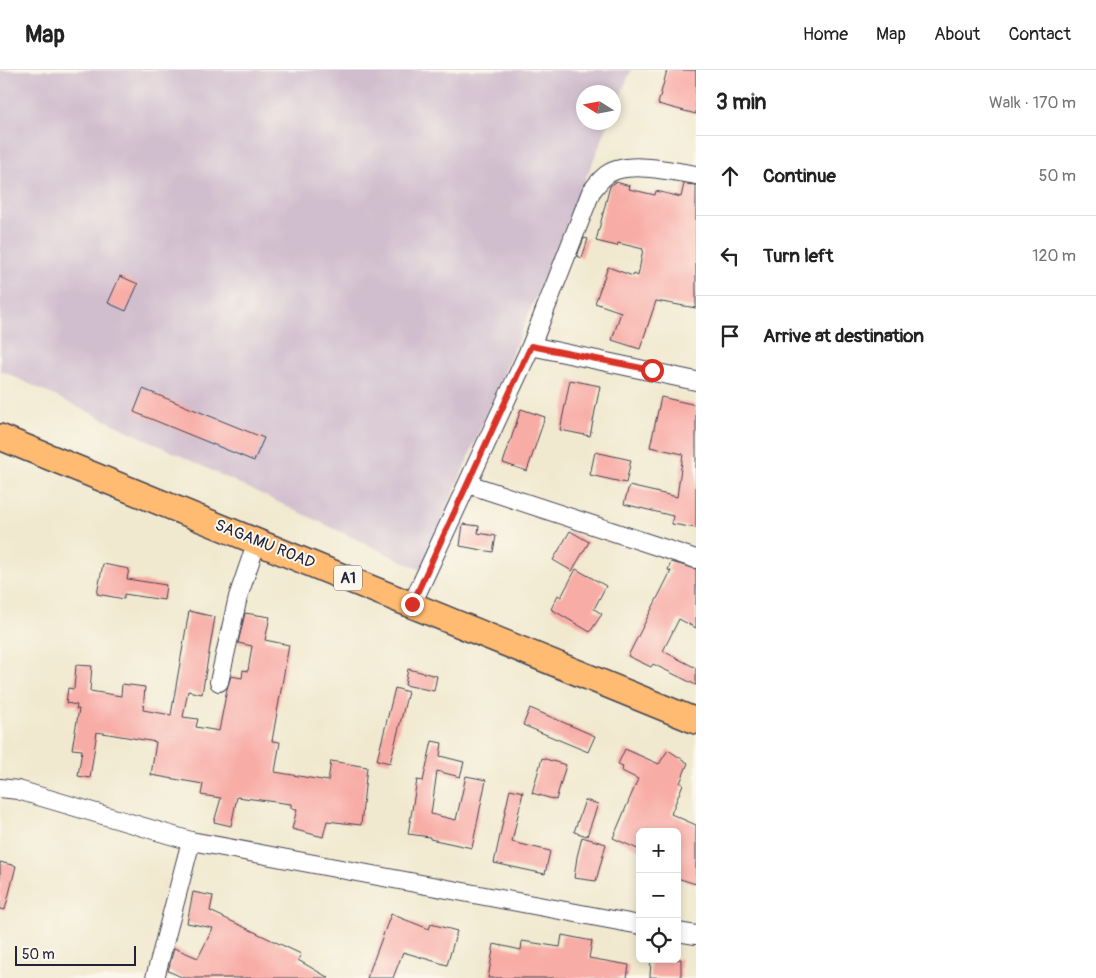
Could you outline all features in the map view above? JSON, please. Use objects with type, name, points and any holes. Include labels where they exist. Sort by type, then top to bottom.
[{"type":"highway","name":"SAGAMU ROAD","points":[[0,437],[696,721]]},
{"type":"street","points":[[412,604],[531,346],[591,192],[605,175],[620,169],[648,168],[696,174]]},
{"type":"street","points":[[531,346],[696,380]]},
{"type":"street","points":[[468,484],[696,560]]},
{"type":"street","points":[[219,682],[238,597],[257,541]]},
{"type":"street","points":[[0,788],[18,790],[191,841],[636,924]]},
{"type":"street","points":[[155,978],[191,841]]},
{"type":"street","points":[[681,933],[696,935]]},
{"type":"shaded area","points":[[0,70],[631,70],[621,94],[621,85],[576,85],[576,130],[606,130],[421,570],[0,370]]},
{"type":"building","points":[[667,70],[696,70],[696,114],[658,104]]},
{"type":"building","points":[[616,182],[630,186],[629,189],[655,195],[656,191],[681,197],[684,184],[696,185],[696,308],[656,301],[640,349],[612,340],[621,312],[595,303],[608,267],[638,276],[643,249],[618,243],[617,246],[596,241],[610,186]]},
{"type":"building","points":[[584,238],[588,239],[582,258],[577,256]]},
{"type":"building","points":[[120,276],[138,284],[126,311],[108,303]]},
{"type":"building","points":[[570,380],[600,386],[590,436],[560,430]]},
{"type":"building","points":[[143,389],[264,438],[254,461],[134,412]]},
{"type":"building","points":[[661,397],[696,405],[696,528],[672,524],[673,516],[624,504],[629,486],[677,497],[683,454],[650,447]]},
{"type":"building","points":[[521,409],[545,417],[527,471],[503,463]]},
{"type":"building","points":[[595,452],[631,460],[626,483],[590,475]]},
{"type":"building","points":[[463,524],[479,526],[478,533],[496,536],[493,552],[460,546]]},
{"type":"building","points":[[570,531],[589,542],[572,571],[553,560]]},
{"type":"building","points":[[671,562],[696,569],[696,628],[679,619],[663,651],[696,668],[696,685],[653,664],[651,667],[628,656],[671,571],[668,570]]},
{"type":"building","points":[[103,564],[129,569],[127,579],[166,585],[164,600],[124,594],[124,599],[97,594]]},
{"type":"building","points":[[576,569],[606,586],[594,609],[602,614],[590,632],[551,609],[558,595],[561,597]]},
{"type":"building","points":[[189,611],[215,617],[202,694],[188,691],[183,717],[198,719],[196,727],[219,731],[231,676],[242,678],[243,670],[248,671],[252,646],[238,643],[245,613],[270,617],[265,640],[289,645],[272,741],[280,742],[275,772],[328,781],[331,761],[367,767],[361,825],[327,821],[323,837],[292,829],[297,809],[291,808],[291,804],[237,797],[231,826],[214,822],[221,798],[201,795],[203,784],[151,775],[156,742],[97,732],[90,778],[78,776],[82,750],[72,749],[79,709],[76,709],[77,705],[66,703],[68,688],[74,689],[76,665],[92,666],[90,691],[121,696],[122,684],[145,687],[143,710],[171,715]]},
{"type":"building","points":[[408,669],[437,676],[434,691],[405,685]]},
{"type":"building","points":[[395,688],[408,692],[390,763],[377,760]]},
{"type":"building","points":[[530,708],[595,736],[588,752],[523,725]]},
{"type":"building","points":[[432,741],[442,743],[440,756],[464,762],[460,777],[437,771],[431,814],[456,820],[466,776],[486,780],[472,848],[430,839],[430,837],[408,834],[417,780],[423,781]]},
{"type":"building","points":[[625,749],[659,764],[668,750],[688,763],[680,783],[683,784],[671,814],[696,825],[696,884],[681,879],[681,828],[636,828],[636,848],[613,838],[638,779],[622,771],[623,766],[618,764]]},
{"type":"building","points":[[542,758],[566,765],[556,800],[532,793]]},
{"type":"building","points":[[510,789],[523,792],[512,842],[550,851],[545,874],[494,863]]},
{"type":"building","points":[[585,800],[598,804],[587,836],[574,832]]},
{"type":"building","points":[[582,837],[606,844],[596,881],[574,878]]},
{"type":"building","points":[[0,862],[16,866],[5,910],[0,909]]},
{"type":"building","points":[[193,892],[213,896],[210,911],[301,954],[298,960],[329,978],[184,978],[168,971],[174,948],[198,958],[213,928],[187,923]]},
{"type":"building","points":[[391,914],[429,929],[431,924],[457,931],[447,965],[403,952],[393,978],[367,978]]},
{"type":"building","points":[[562,935],[592,941],[589,958],[629,965],[627,978],[488,978],[494,944],[521,950],[522,941],[560,947]]},
{"type":"building","points":[[651,963],[681,963],[681,978],[650,977]]},
{"type":"route","points":[[412,604],[531,346],[652,370]]}]
